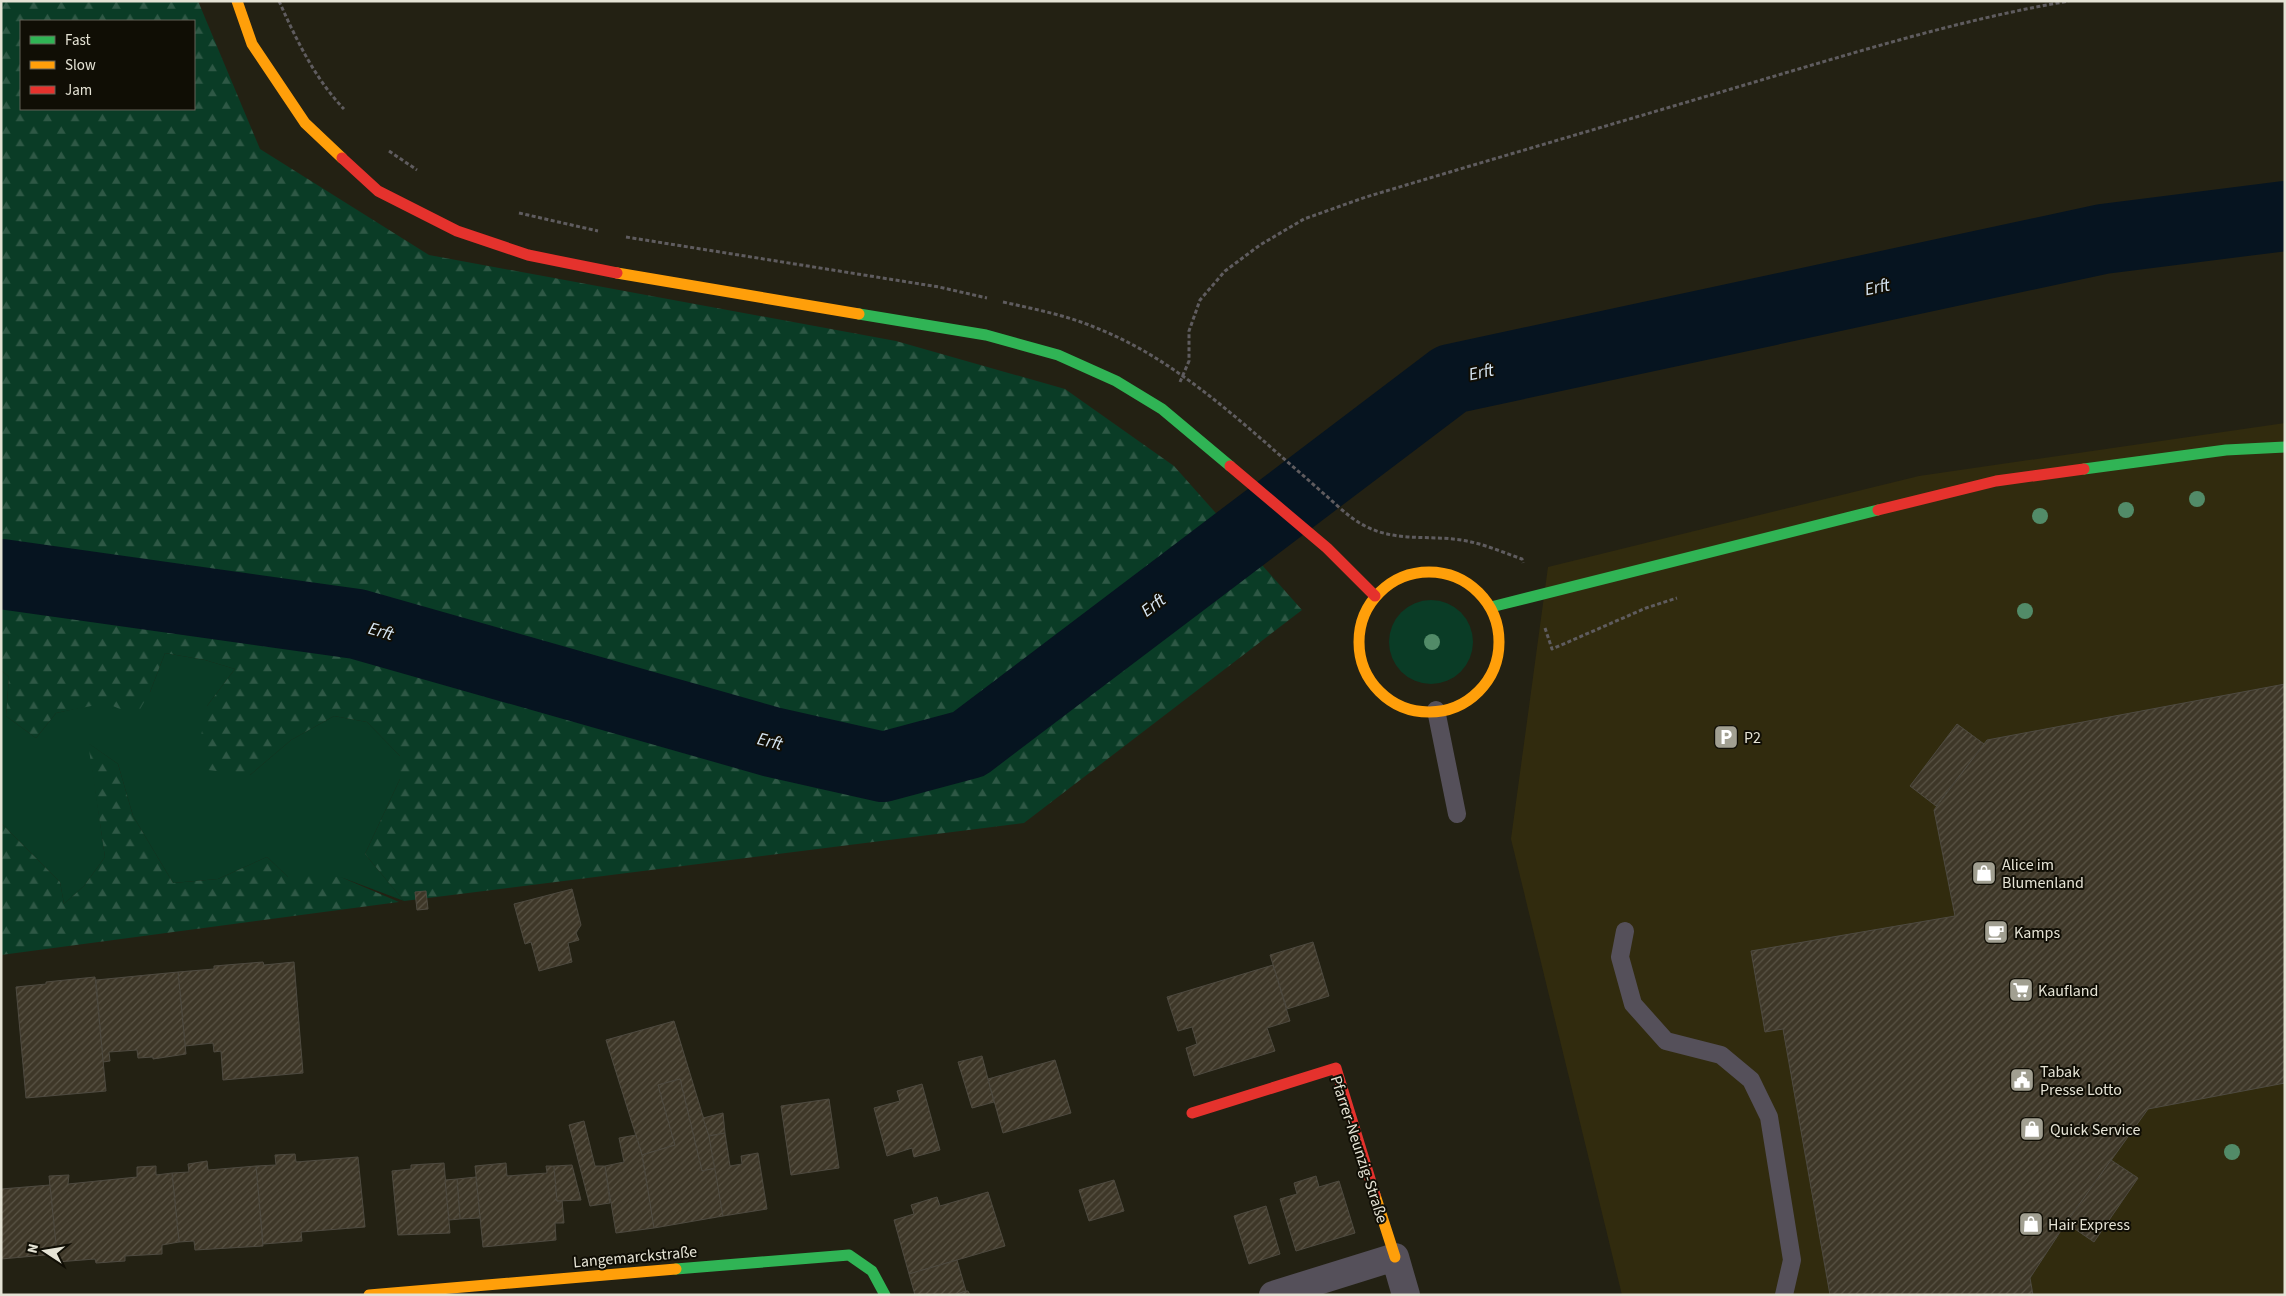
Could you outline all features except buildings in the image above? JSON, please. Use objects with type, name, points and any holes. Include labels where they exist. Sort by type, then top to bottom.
[{"type":"street","points":[[237,1],[252,44],[305,123],[378,191],[456,231],[528,255],[632,276],[986,335],[1058,355],[1116,381],[1162,409],[1328,548],[1375,596]]},
{"type":"street","points":[[1491,608],[1996,481],[2226,450],[2285,447]]},
{"type":"street","points":[[1428,571],[1452,575],[1475,588],[1491,608],[1497,624],[1499,649],[1493,673],[1478,693],[1458,706],[1422,712],[1398,706],[1378,691],[1364,670],[1358,648],[1361,623],[1375,596],[1395,580],[1428,571]]},
{"type":"street","name":"Pfarrer-Neunzig-Straße","points":[[1192,1113],[1336,1068],[1406,1295]]},
{"type":"street","name":"Langemarckstraße","points":[[369,1295],[849,1255],[872,1271],[885,1295]]},
{"type":"street","points":[[1273,1295],[1395,1257]]},
{"type":"lane","points":[[1436,710],[1457,814]]},
{"type":"lane","points":[[1625,931],[1620,957],[1633,1004],[1666,1041],[1721,1055],[1750,1080],[1769,1117],[1792,1260],[1784,1295]]},
{"type":"path","points":[[279,1],[296,38],[318,74],[349,114]]},
{"type":"path","points":[[1162,409],[1184,376],[1189,362],[1189,331],[1200,300],[1225,271],[1260,244],[1304,219],[1366,197],[1838,58],[2022,9],[2068,1]]},
{"type":"path","points":[[387,150],[425,174]]},
{"type":"path","points":[[513,211],[600,232]]},
{"type":"path","points":[[617,236],[939,287],[1058,314],[1095,327],[1131,344],[1184,376],[1227,410],[1339,507]]},
{"type":"shaded area","points":[[2285,423],[2285,1295],[1622,1295],[1511,839],[1548,567],[1919,476]]},
{"type":"green space","points":[[1,1],[198,1],[260,149],[429,255],[896,341],[1065,389],[1174,466],[1302,610],[1024,823],[404,901],[365,854],[400,779],[400,756],[367,722],[334,716],[291,740],[250,775],[208,770],[200,741],[207,706],[235,669],[205,660],[165,653],[150,692],[136,716],[106,703],[56,713],[36,738],[6,716],[9,677],[1,670]]},
{"type":"green space","points":[[1431,600],[1447,603],[1461,612],[1470,626],[1473,642],[1470,658],[1461,672],[1447,681],[1431,684],[1415,681],[1401,672],[1392,658],[1389,642],[1392,626],[1401,612],[1415,603]]},
{"type":"green space","points":[[165,653],[205,660],[235,669],[207,706],[250,775],[291,740],[334,716],[367,722],[400,756],[400,779],[365,854],[404,901],[343,878],[288,877],[267,857],[218,879],[173,883],[133,816],[118,764],[89,744],[105,857],[84,886],[64,904],[60,882],[1,823],[1,670],[9,677],[6,716],[36,738],[56,713],[150,692]]},
{"type":"green space","points":[[88,743],[118,764],[133,816],[173,883],[218,879],[267,857],[288,877],[313,872],[343,878],[399,902],[1,955],[1,823],[60,882],[64,904],[84,886],[105,857]]},
{"type":"waterway","name":"Erft","points":[[1,574],[357,624],[772,742],[883,767],[969,744],[1451,379],[2103,239],[2285,216]]},
{"type":"traffic: fast","points":[[859,314],[986,335],[1058,355],[1116,381],[1162,409],[1230,466]]},
{"type":"traffic: fast","points":[[2084,469],[2226,450],[2285,447]]},
{"type":"traffic: fast","points":[[1491,607],[1878,510]]},
{"type":"traffic: fast","points":[[676,1269],[849,1255],[872,1271],[885,1295]]},
{"type":"traffic: slow","points":[[237,1],[252,44],[305,123],[342,158]]},
{"type":"traffic: slow","points":[[617,273],[859,314]]},
{"type":"traffic: slow","points":[[1429,572],[1456,578],[1468,584],[1478,593],[1487,603],[1493,615],[1499,642],[1493,669],[1487,681],[1478,691],[1468,700],[1456,706],[1429,712],[1402,706],[1390,700],[1380,691],[1371,681],[1365,669],[1359,642],[1365,615],[1371,603],[1380,593],[1390,584],[1402,578],[1429,572]]},
{"type":"traffic: slow","points":[[1375,1195],[1395,1257]]},
{"type":"traffic: slow","points":[[369,1295],[676,1269]]},
{"type":"traffic: jam","points":[[342,158],[378,191],[457,231],[528,255],[617,273]]},
{"type":"traffic: jam","points":[[1230,466],[1327,548],[1375,596]]},
{"type":"traffic: jam","points":[[1878,510],[1996,481],[2084,469]]},
{"type":"traffic: jam","points":[[1192,1113],[1336,1068],[1375,1195]]},
{"type":"place","name":"P2","points":[[1726,737]]},
{"type":"place","name":"Alice im Blumenland","points":[[1984,873]]},
{"type":"place","name":"Kamps","points":[[1996,932]]},
{"type":"place","name":"Kaufland","points":[[2021,990]]},
{"type":"place","name":"Tabak Presse Lotto","points":[[2022,1080]]},
{"type":"place","name":"Quick Service","points":[[2032,1129]]},
{"type":"place","name":"Hair Express","points":[[2031,1224]]}]
